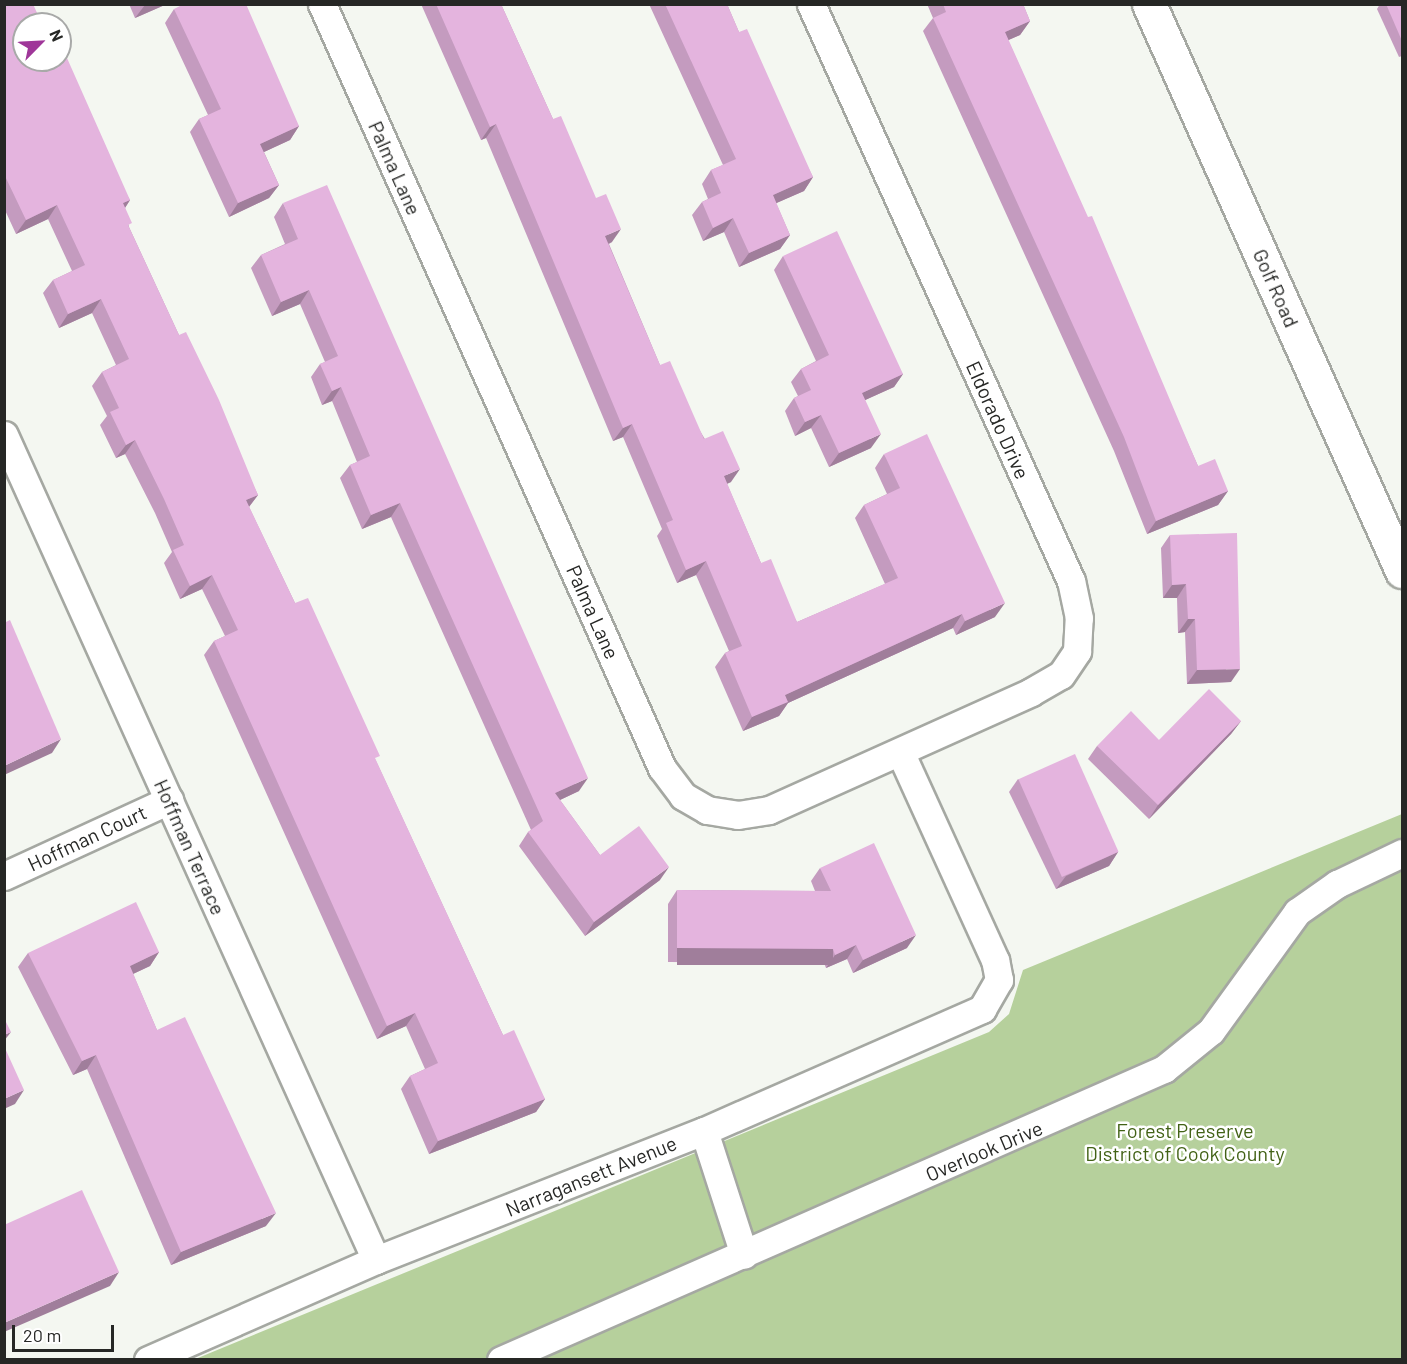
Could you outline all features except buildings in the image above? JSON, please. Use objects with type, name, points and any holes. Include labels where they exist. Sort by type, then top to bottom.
[{"type":"main road","name":"Golf Road","points":[[1149,4],[1402,571]]},
{"type":"street","name":"Palma Lane","points":[[322,4],[662,768],[683,795],[706,810],[738,815],[769,810],[901,754]]},
{"type":"street","name":"Eldorado Drive","points":[[812,4],[1071,581],[1079,618],[1077,651],[1061,675],[901,754]]},
{"type":"street","name":"Hoffman Terrace","points":[[4,435],[376,1260]]},
{"type":"street","name":"Narragansett Avenue","points":[[148,1359],[376,1260],[704,1131],[958,1023],[982,1009],[999,980],[995,960],[901,754]]},
{"type":"street","name":"Hoffman Court","points":[[4,876],[169,800]]},
{"type":"street","name":"Overlook Drive","points":[[501,1359],[744,1255],[1164,1069],[1211,1030],[1297,912],[1337,884],[1402,853]]},
{"type":"street","points":[[704,1131],[744,1255]]},
{"type":"green space","name":"Forest Preserve District of Cook County","points":[[1402,814],[1402,1359],[193,1360],[989,1032],[1009,1014],[1023,970]]}]
